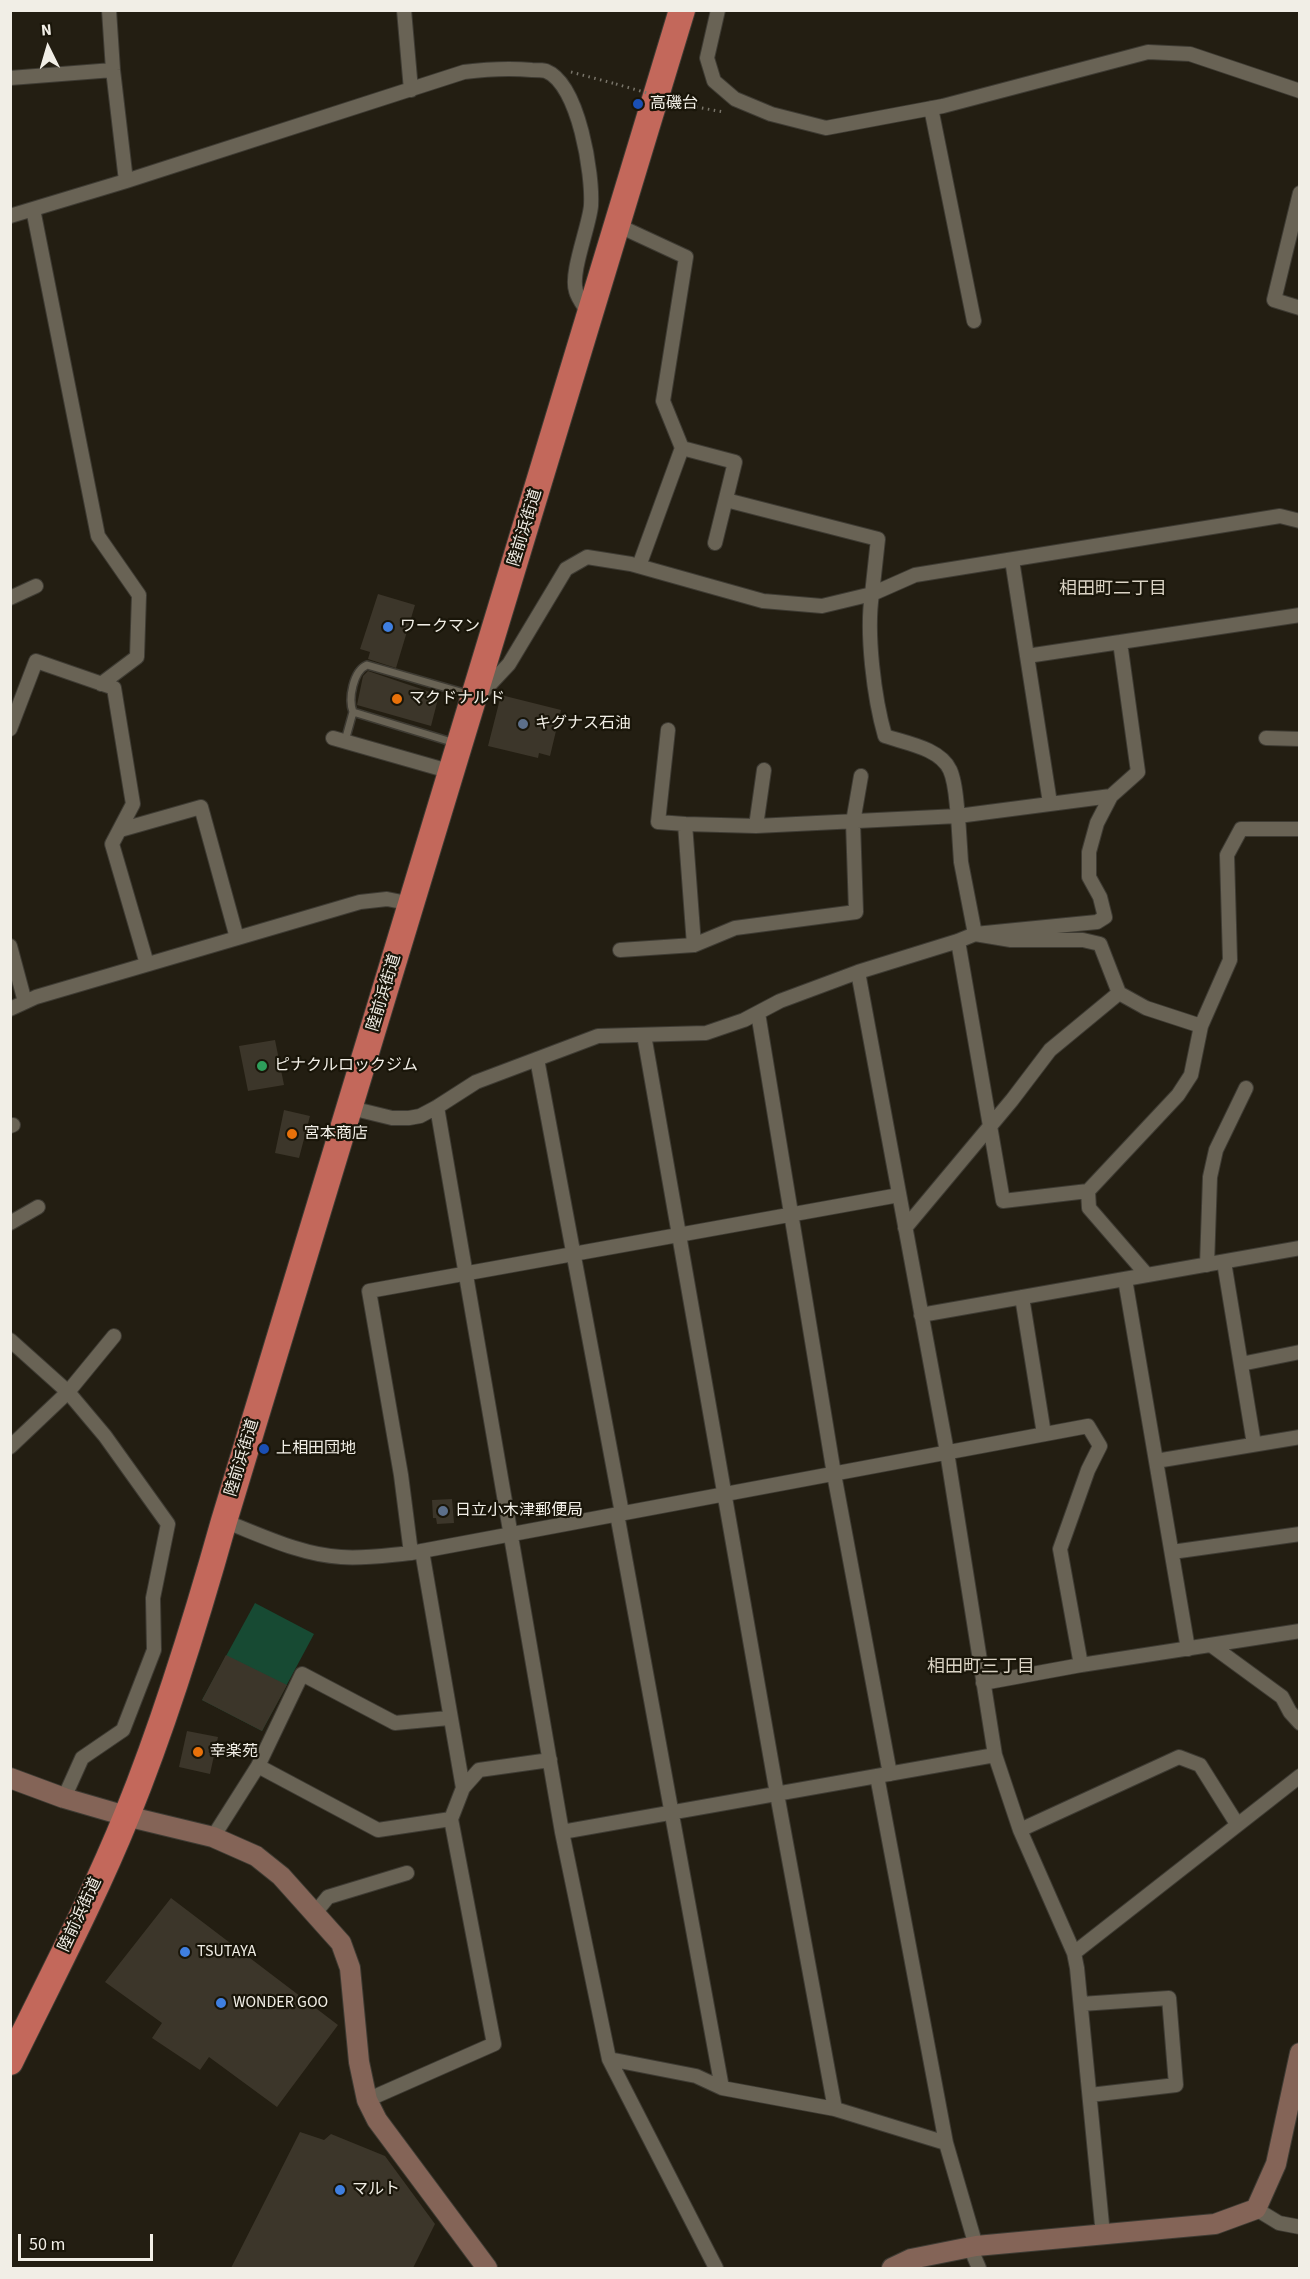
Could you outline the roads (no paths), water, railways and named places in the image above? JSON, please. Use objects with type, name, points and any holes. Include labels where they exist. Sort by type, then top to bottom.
[{"type":"highway","name":"陸前浜街道","points":[[10,2062],[126,1816],[163,1721],[191,1639],[224,1521],[682,10]]},
{"type":"street","points":[[109,10],[113,70],[126,181]]},
{"type":"street","points":[[404,10],[411,90]]},
{"type":"street","points":[[718,10],[707,58],[714,81],[735,99],[771,114],[826,128],[931,108],[1148,52],[1190,54],[1299,91]]},
{"type":"street","points":[[10,216],[464,72],[506,67],[547,71],[560,83],[577,112],[584,140],[591,182],[591,206],[574,279],[576,291],[590,315]]},
{"type":"street","points":[[10,78],[113,70]]},
{"type":"street","points":[[931,108],[974,321]]},
{"type":"street","points":[[1299,195],[1274,300],[1299,308]]},
{"type":"street","points":[[33,209],[98,536],[139,596],[137,657],[101,684]]},
{"type":"street","points":[[617,225],[686,257],[663,401],[682,448],[639,566]]},
{"type":"street","points":[[682,448],[735,462],[715,543]]},
{"type":"street","points":[[726,500],[878,539],[869,610],[874,674],[885,736],[931,751],[949,767],[953,779],[962,862],[975,934]]},
{"type":"street","points":[[474,699],[509,664],[566,569],[587,557],[639,566],[763,601],[822,606],[872,594],[915,575],[1280,516],[1299,521]]},
{"type":"street","points":[[1012,560],[1050,803]]},
{"type":"street","points":[[10,598],[36,586]]},
{"type":"street","points":[[1026,656],[1299,615]]},
{"type":"street","points":[[351,1108],[392,1118],[420,1116],[476,1082],[598,1036],[706,1033],[744,1020],[780,1001],[858,972],[975,934],[1097,922],[1105,917],[1100,897],[1089,877],[1089,852],[1097,824],[1111,796],[1138,772],[1120,642]]},
{"type":"street","points":[[10,729],[36,661],[114,688],[133,804],[112,844],[147,964]]},
{"type":"street","points":[[668,730],[657,822],[756,826],[958,816],[1111,796]]},
{"type":"street","points":[[1266,738],[1299,740]]},
{"type":"street","points":[[339,739],[452,772]]},
{"type":"street","points":[[756,826],[764,770]]},
{"type":"street","points":[[620,950],[694,945],[735,927],[856,912],[853,822],[861,776]]},
{"type":"street","points":[[120,830],[201,807],[237,938]]},
{"type":"street","points":[[685,824],[694,945]]},
{"type":"street","points":[[958,941],[1003,1201],[1088,1191],[1178,1095],[1191,1075],[1201,1026],[1230,960],[1227,855],[1241,829],[1299,829]]},
{"type":"street","points":[[10,1009],[36,997],[360,902],[387,899],[412,904]]},
{"type":"street","points":[[975,934],[1011,940],[1083,940],[1100,944],[1119,993],[1146,1008],[1201,1026]]},
{"type":"street","points":[[10,946],[25,1002]]},
{"type":"street","points":[[858,972],[947,1452],[995,1755],[1020,1830],[1074,1953],[1103,2235]]},
{"type":"street","points":[[905,1228],[1050,1050],[1119,993]]},
{"type":"street","points":[[758,1013],[946,2143],[979,2268]]},
{"type":"street","points":[[644,1035],[777,1794],[835,2109]]},
{"type":"street","points":[[537,1059],[620,1514],[670,1813],[722,2088]]},
{"type":"street","points":[[1207,1265],[1210,1177],[1216,1150],[1246,1088]]},
{"type":"street","points":[[437,1107],[562,1833],[609,2059],[716,2268]]},
{"type":"street","points":[[1088,1191],[1089,1208],[1147,1275]]},
{"type":"street","points":[[463,1788],[401,1475],[369,1291],[899,1195]]},
{"type":"street","points":[[10,1223],[38,1207]]},
{"type":"street","points":[[921,1315],[1299,1248]]},
{"type":"street","points":[[1224,1262],[1254,1444]]},
{"type":"street","points":[[1125,1279],[1188,1649]]},
{"type":"street","points":[[1022,1297],[1044,1434]]},
{"type":"street","points":[[10,1447],[68,1392],[114,1336]]},
{"type":"street","points":[[10,1340],[68,1392],[105,1436],[168,1524],[153,1598],[154,1650],[123,1730],[82,1758],[64,1798]]},
{"type":"street","points":[[1241,1364],[1299,1352]]},
{"type":"street","points":[[224,1521],[288,1544],[340,1557],[417,1552],[1088,1426],[1100,1446],[1088,1470],[1060,1549],[1081,1665]]},
{"type":"street","points":[[1156,1461],[1299,1437]]},
{"type":"street","points":[[1172,1552],[1299,1534]]},
{"type":"street","points":[[983,1683],[1081,1665],[1299,1631]]},
{"type":"street","points":[[1210,1645],[1282,1697],[1299,1724]]},
{"type":"street","points":[[213,1837],[258,1766],[302,1674],[395,1723],[449,1718]]},
{"type":"street","points":[[562,1833],[995,1755]]},
{"type":"street","points":[[1020,1830],[1179,1757],[1200,1765],[1237,1824]]},
{"type":"street","points":[[367,2100],[494,2044],[451,1819],[463,1788],[479,1770],[550,1760]]},
{"type":"street","points":[[258,1766],[378,1830],[451,1819]]},
{"type":"street","points":[[1074,1953],[1299,1776]]},
{"type":"street","points":[[10,1779],[126,1816],[213,1837],[256,1856],[281,1876],[341,1943],[350,1968],[359,2062],[367,2100],[377,2120],[487,2268]]},
{"type":"street","points":[[315,1913],[328,1897],[407,1873]]},
{"type":"street","points":[[1081,2004],[1169,1998],[1176,2085],[1090,2095]]},
{"type":"street","points":[[892,2268],[911,2259],[973,2246],[1215,2224],[1256,2209],[1276,2164],[1299,2053]]},
{"type":"street","points":[[609,2059],[696,2076],[722,2088],[835,2109],[946,2143]]},
{"type":"street","points":[[1256,2209],[1279,2223],[1299,2227]]},
{"type":"lane","points":[[460,745],[353,712],[350,705],[357,674],[360,668],[368,665],[474,699]]},
{"type":"lane","points":[[339,739],[353,712]]},
{"type":"place","name":"高磯台","points":[[638,104]]},
{"type":"place","name":"ワークマン","points":[[388,627]]},
{"type":"place","name":"マクドナルド","points":[[397,699]]},
{"type":"place","name":"キグナス石油","points":[[523,724]]},
{"type":"place","name":"ピナクルロックジム","points":[[262,1066]]},
{"type":"place","name":"宮本商店","points":[[292,1134]]},
{"type":"place","name":"上相田団地","points":[[264,1449]]},
{"type":"place","name":"日立小木津郵便局","points":[[443,1511]]},
{"type":"place","name":"幸楽苑","points":[[198,1752]]},
{"type":"place","name":"TSUTAYA","points":[[185,1952]]},
{"type":"place","name":"WONDER GOO","points":[[221,2003]]},
{"type":"place","name":"マルト","points":[[340,2190]]},
{"type":"district","name":"相田町二丁目","points":[[1113,590]]},
{"type":"district","name":"相田町三丁目","points":[[981,1668]]}]
